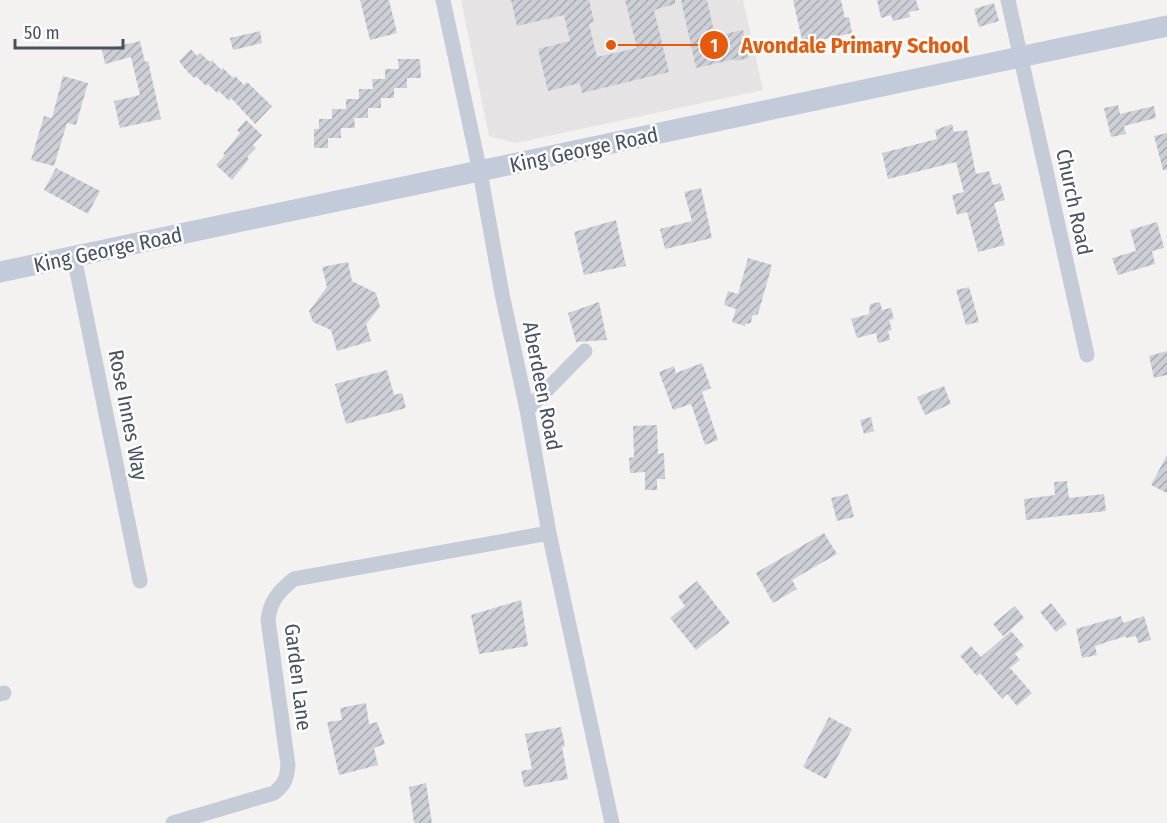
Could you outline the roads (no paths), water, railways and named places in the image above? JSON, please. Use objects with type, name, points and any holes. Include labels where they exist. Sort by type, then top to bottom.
[{"type":"main road","name":"King George Road","points":[[0,272],[1167,27]]},
{"type":"street","name":"Aberdeen Road","points":[[443,0],[480,172],[549,533],[612,823]]},
{"type":"street","name":"Church Road","points":[[1008,0],[1086,355]]},
{"type":"street","name":"Rose Innes Way","points":[[74,257],[140,581]]},
{"type":"street","points":[[527,410],[585,351]]},
{"type":"street","name":"Garden Lane","points":[[173,823],[274,793],[283,786],[288,778],[268,620],[269,609],[282,588],[294,579],[549,533]]},
{"type":"place","name":"Avondale Primary School","points":[[611,45]]}]
